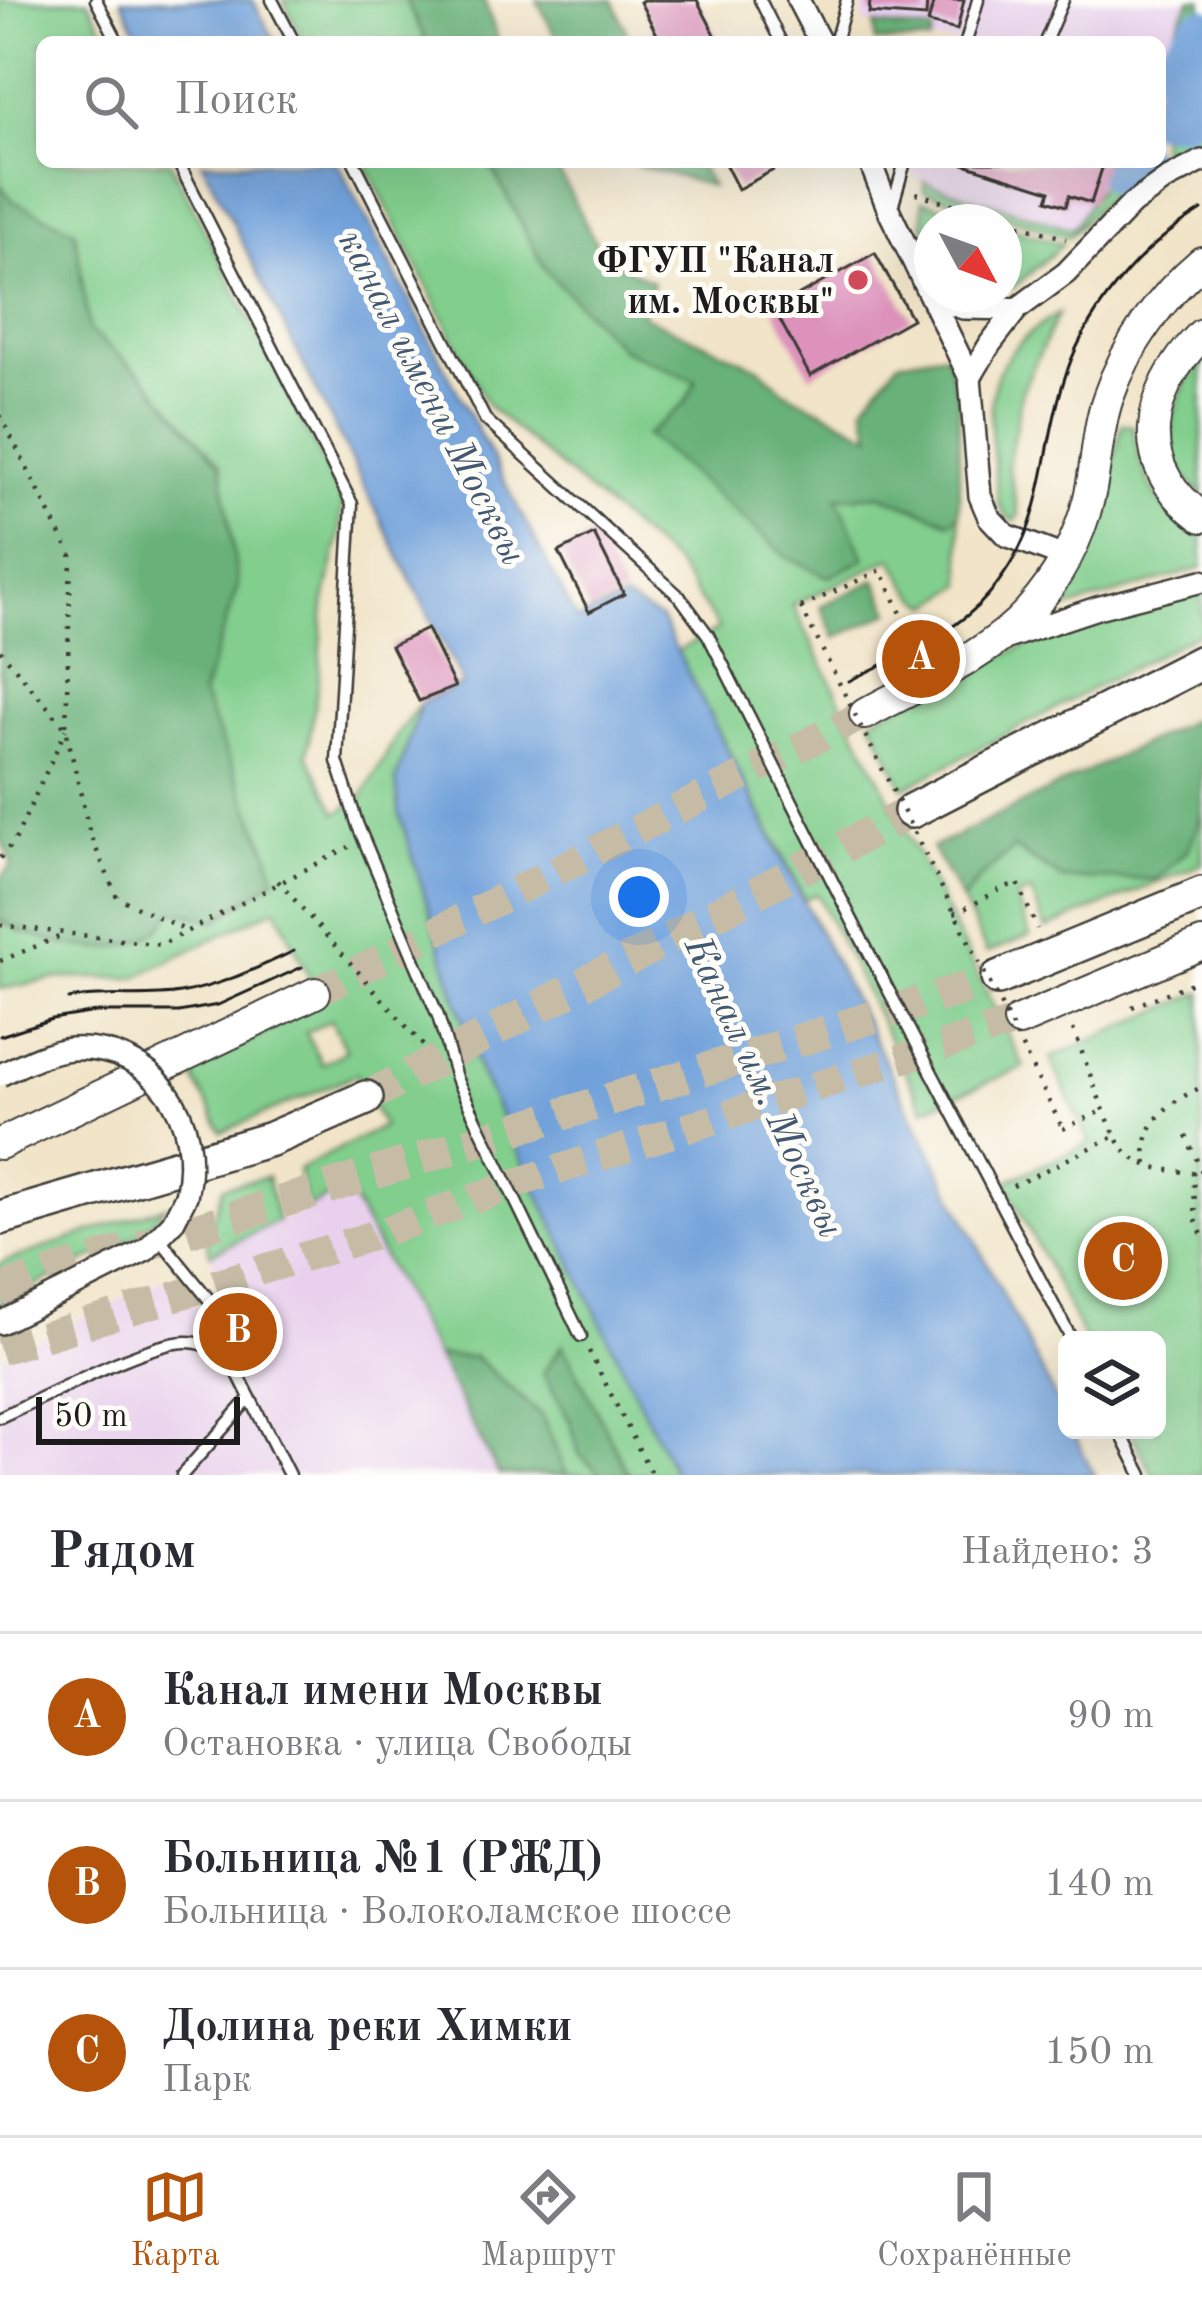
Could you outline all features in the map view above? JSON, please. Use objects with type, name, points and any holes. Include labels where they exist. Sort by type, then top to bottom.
[{"type":"main road","points":[[865,714],[990,644],[1028,612],[1066,558],[1089,499],[1107,400],[1128,352],[1148,320],[1202,262]]},
{"type":"main road","points":[[1202,334],[1168,383],[1154,417],[1153,438],[1161,474],[1183,503],[1202,517]]},
{"type":"main road","points":[[910,811],[1202,662]]},
{"type":"main road","points":[[998,978],[1202,894]]},
{"type":"main road","points":[[1019,1021],[1202,944]]},
{"type":"main road","points":[[0,1144],[315,993]]},
{"type":"main road","points":[[0,1218],[252,1145],[366,1099]]},
{"type":"street","points":[[798,0],[817,36]]},
{"type":"street","points":[[1022,306],[1066,273],[1132,204],[1202,161]]},
{"type":"street","points":[[872,168],[914,260]]},
{"type":"street","points":[[939,312],[970,378],[980,496],[989,517],[1006,536],[1066,558]]},
{"type":"street","points":[[970,378],[1015,312]]},
{"type":"street","points":[[990,644],[1097,608],[1202,581]]},
{"type":"street","points":[[0,1076],[68,1049],[105,1052],[136,1065],[161,1085],[181,1111],[190,1138],[192,1170],[186,1196],[160,1239],[0,1323]]},
{"type":"lane","points":[[96,0],[115,36]]},
{"type":"lane","points":[[272,0],[290,36]]},
{"type":"lane","points":[[760,0],[778,36]]},
{"type":"lane","points":[[837,36],[847,0]]},
{"type":"lane","points":[[968,36],[978,0]]},
{"type":"lane","points":[[1048,36],[1063,0]]},
{"type":"lane","points":[[181,168],[352,504],[337,761],[438,1016],[456,1078],[580,1336]]},
{"type":"lane","points":[[358,168],[485,418],[680,597],[708,635],[1067,1331]]},
{"type":"lane","points":[[890,213],[903,168]]},
{"type":"lane","points":[[160,1239],[211,1302],[230,1356],[289,1475]]},
{"type":"lane","points":[[0,1417],[146,1352],[183,1342],[207,1345],[230,1356]]},
{"type":"lane","points":[[182,1475],[250,1398]]},
{"type":"lane","points":[[1124,1439],[1142,1475]]},
{"type":"path","points":[[898,187],[1071,240]]},
{"type":"path","points":[[0,415],[71,555],[66,729],[90,836],[117,897],[187,931]]},
{"type":"path","points":[[905,622],[881,569],[801,607],[1063,1130],[1106,1109]]},
{"type":"path","points":[[0,650],[66,729]]},
{"type":"path","points":[[0,858],[15,840],[66,729]]},
{"type":"path","points":[[0,925],[161,945],[365,839]]},
{"type":"path","points":[[278,881],[406,1030],[456,1078]]},
{"type":"path","points":[[954,913],[976,905],[998,888],[1018,884],[1038,933]]},
{"type":"path","points":[[0,961],[65,934]]},
{"type":"path","points":[[1073,1029],[1115,1136],[1129,1156],[1168,1171],[1202,1172],[1186,1136]]},
{"type":"path","points":[[1147,1164],[1143,1144],[1151,1125],[1174,1100],[1202,1087]]},
{"type":"path","points":[[996,1195],[1115,1136]]},
{"type":"path","points":[[1193,1172],[1196,1220],[1202,1235]]},
{"type":"path","points":[[580,1336],[652,1475]]},
{"type":"shaded area","points":[[863,0],[1190,0],[1166,47],[1166,36],[931,36],[932,31],[863,23]]},
{"type":"shaded area","points":[[904,168],[1111,168],[1073,229],[1022,213],[1022,204],[994,204],[924,182]]},
{"type":"shaded area","points":[[347,1188],[499,1475],[0,1475],[0,1359],[161,1279],[180,1284],[198,1308],[227,1295],[210,1254]]},
{"type":"green space","points":[[0,0],[88,0],[107,36],[36,36],[36,168],[173,168],[342,500],[307,754],[337,813],[362,797],[421,703],[396,780],[591,1299],[675,1475],[629,1475],[562,1345],[543,1373],[571,1423],[580,1454],[602,1475],[567,1475],[541,1415],[475,1357],[436,1356],[347,1189],[306,1208],[298,1170],[383,1126],[357,1074],[222,1132],[191,1073],[321,1001],[276,908],[134,978],[59,978],[0,989],[0,921],[22,932],[155,932],[174,910],[269,854],[201,694],[238,585],[144,376],[89,331],[75,230],[12,201],[0,184]],"holes":[[[331,1020],[346,1051],[322,1064],[306,1033]]]},
{"type":"green space","points":[[283,0],[405,0],[424,36],[301,36]]},
{"type":"green space","points":[[405,0],[484,0],[497,36],[424,36]]},
{"type":"green space","points":[[537,0],[613,0],[628,36],[555,36]]},
{"type":"green space","points":[[1190,0],[1202,0],[1202,113],[1166,133],[1166,47]]},
{"type":"green space","points":[[875,25],[933,31],[932,36],[875,36]]},
{"type":"green space","points":[[1202,113],[1202,138],[1166,158],[1166,133]]},
{"type":"green space","points":[[367,168],[492,168],[545,269],[622,349],[696,381],[685,403],[647,436],[836,497],[881,495],[951,522],[959,514],[963,585],[931,605],[913,591],[892,558],[793,605],[1024,1067],[924,1109],[817,894],[805,899],[677,651],[719,629],[676,565],[488,406]]},
{"type":"green space","points":[[492,168],[557,168],[602,255],[653,282],[642,315],[760,368],[784,391],[871,435],[864,405],[899,361],[946,353],[959,400],[959,514],[951,522],[881,495],[837,497],[865,559],[829,577],[787,557],[646,435],[685,403],[696,381],[622,349],[545,269]]},
{"type":"green space","points":[[647,168],[700,168],[711,186]]},
{"type":"green space","points":[[1114,168],[1149,168],[1107,197],[1069,237],[1022,222],[1022,213],[1072,229]]},
{"type":"green space","points":[[924,182],[993,204],[965,204],[924,191]]},
{"type":"green space","points":[[0,184],[13,201],[75,230],[89,331],[144,376],[221,465],[238,585],[202,695],[269,854],[275,879],[216,921],[174,910],[155,932],[118,947],[57,943],[0,920],[0,879],[12,865],[0,837]]},
{"type":"green space","points":[[1022,231],[1063,244],[1022,280]]},
{"type":"green space","points":[[1058,314],[1022,391],[1008,466],[1019,515],[1015,521],[1005,516],[998,501],[992,394],[1011,353]]},
{"type":"green space","points":[[1202,360],[1202,494],[1178,464],[1172,428],[1181,392]]},
{"type":"green space","points":[[1122,424],[1133,426],[1146,475],[1162,503],[1202,534],[1202,568],[1043,616],[1087,547]]},
{"type":"green space","points":[[876,580],[891,612],[835,638],[821,606]]},
{"type":"green space","points":[[1202,590],[1202,631],[904,788],[871,719],[1092,617]]},
{"type":"green space","points":[[1202,715],[1202,812],[1189,848],[1157,879],[1063,879],[1014,848],[962,901],[932,848]]},
{"type":"green space","points":[[1202,812],[1202,864],[1046,929],[1031,892],[1016,898],[1030,936],[987,953],[962,901],[1014,848],[1063,879],[1157,879],[1189,848]]},
{"type":"green space","points":[[1202,992],[1202,1475],[1153,1475],[1135,1439],[1166,1439],[1166,1331],[1080,1331],[1005,1182],[1090,1143],[1050,1058]]},
{"type":"green space","points":[[267,1177],[278,1221],[210,1254],[206,1238],[223,1187]]},
{"type":"green space","points":[[165,1206],[144,1232],[0,1303],[0,1263]]},
{"type":"green space","points":[[563,1345],[629,1475],[602,1475],[579,1454],[571,1423],[543,1373]]},
{"type":"green space","points":[[436,1356],[474,1357],[541,1415],[567,1475],[499,1475]]},
{"type":"water","points":[[121,0],[253,0],[272,36],[139,36]]},
{"type":"water","points":[[205,168],[340,168],[577,620],[624,599],[661,619],[1058,1403],[1058,1439],[1076,1439],[1094,1475],[675,1475],[479,1071],[399,813],[396,780],[421,703],[463,684]]},
{"type":"building","points":[[697,0],[716,36],[658,36],[640,2]]},
{"type":"building","points":[[870,0],[927,0],[926,17],[869,13]]},
{"type":"building","points":[[934,0],[964,0],[957,30],[928,23]]},
{"type":"building","points":[[727,168],[777,168],[738,189]]},
{"type":"building","points":[[977,168],[1102,168],[1091,203],[1069,196],[1066,206],[1047,200],[1050,191]]},
{"type":"building","points":[[875,253],[912,319],[810,376],[774,309]]},
{"type":"building","points":[[594,534],[624,594],[589,612],[559,552]]},
{"type":"building","points":[[427,629],[455,687],[419,701],[391,646]]},
{"type":"waterway","points":[[1166,112],[1182,113],[1200,94],[1172,69],[1202,32]]},
{"type":"waterway","points":[[1121,173],[1127,168]]},
{"type":"tunnel","points":[[315,993],[865,714]]},
{"type":"tunnel","points":[[366,1098],[911,811]]},
{"type":"tunnel","points":[[0,1290],[998,978]]},
{"type":"tunnel","points":[[0,1350],[375,1235],[520,1182],[1019,1021]]},
{"type":"tram line","points":[[849,681],[942,633],[989,594],[1032,519],[1054,416],[1083,334],[1135,264],[1202,210]]},
{"type":"tram line","points":[[69,999],[195,990],[294,951]]},
{"type":"tram line","points":[[0,1036],[52,1019],[96,1012],[179,1012],[218,1005],[302,967]]},
{"type":"place","name":"ФГУП \"Канал им. Москвы\"","points":[[858,280]]},
{"type":"place","name":"Канал имени Москвы","points":[[921,659]]},
{"type":"place","name":"Долина реки Химки","points":[[1123,1261]]},
{"type":"place","name":"Больница №1 (РЖД)","points":[[238,1332]]},
{"type":"water label","name":"канал имени Москвы","points":[[434,396]]},
{"type":"water label","name":"Канал им. Москвы","points":[[766,1086]]}]
